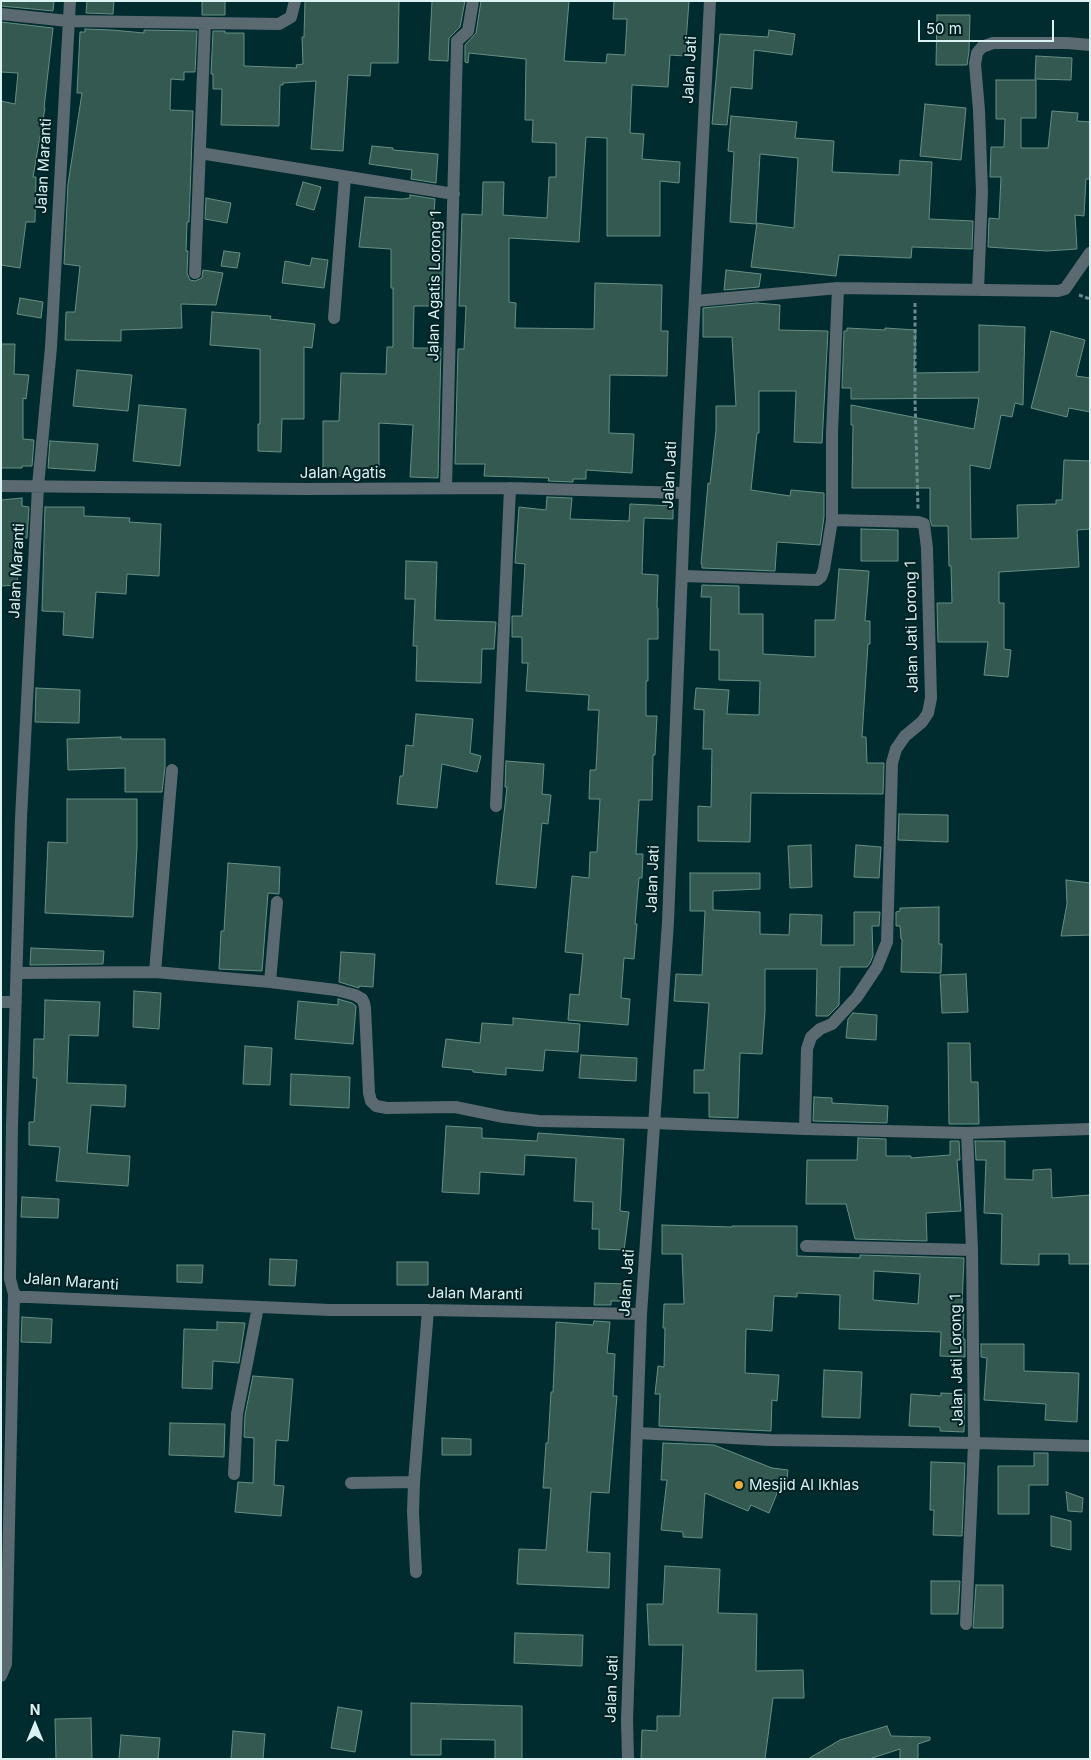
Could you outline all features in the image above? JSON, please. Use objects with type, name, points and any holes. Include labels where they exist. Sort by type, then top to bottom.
[{"type":"street","name":"Jalan Maranti","points":[[70,1],[51,347],[38,486],[21,818],[12,1125],[10,1279],[14,1294],[19,1297],[330,1310],[641,1314]]},
{"type":"street","points":[[1,14],[68,21],[278,24],[291,17],[295,1]]},
{"type":"street","name":"Jalan Agatis Lorong 1","points":[[446,488],[457,41],[468,32],[473,1]]},
{"type":"street","name":"Jalan Jati","points":[[628,1759],[627,1720],[641,1314],[668,922],[685,494],[710,1]]},
{"type":"street","points":[[195,273],[205,23]]},
{"type":"street","points":[[978,290],[982,192],[975,64],[977,53],[982,48],[993,43],[1068,43],[1090,45]]},
{"type":"street","points":[[200,153],[454,194]]},
{"type":"street","points":[[334,318],[345,177]]},
{"type":"street","points":[[695,301],[838,288],[1058,291],[1065,289],[1090,253]]},
{"type":"street","points":[[682,576],[817,580],[821,576],[824,569],[832,520],[832,433],[838,288]]},
{"type":"street","name":"Jalan Agatis","points":[[1,486],[305,489],[510,488],[685,494]]},
{"type":"street","points":[[496,806],[510,488]]},
{"type":"street","points":[[832,520],[918,522]]},
{"type":"street","name":"Jalan Jati Lorong 1","points":[[805,1129],[807,1049],[811,1037],[820,1029],[832,1024],[857,998],[877,967],[887,942],[892,763],[896,749],[905,736],[922,722],[928,712],[931,698],[927,548],[924,524],[918,522]]},
{"type":"street","points":[[155,972],[172,770]]},
{"type":"street","points":[[270,982],[277,902]]},
{"type":"street","points":[[17,973],[155,972],[270,982],[336,990],[355,995],[362,999],[365,1008],[371,1101],[376,1106],[387,1108],[455,1106],[504,1117],[539,1121],[805,1129],[968,1132],[1090,1129]]},
{"type":"street","points":[[1,1002],[16,1002]]},
{"type":"street","name":"Jalan Jati Lorong 1","points":[[637,1432],[770,1440],[974,1442],[972,1250],[968,1132]]},
{"type":"street","points":[[806,1246],[972,1250]]},
{"type":"street","points":[[1,1676],[6,1664],[14,1294]]},
{"type":"street","points":[[234,1474],[237,1414],[258,1307]]},
{"type":"street","points":[[416,1572],[413,1512],[414,1482],[428,1310]]},
{"type":"street","points":[[966,1624],[974,1442],[1090,1446]]},
{"type":"street","points":[[351,1483],[414,1482]]},
{"type":"path","points":[[915,289],[918,522]]},
{"type":"building","points":[[1,1],[54,1],[53,11],[1,6]]},
{"type":"building","points":[[87,1],[114,1],[113,14],[86,13]]},
{"type":"building","points":[[202,1],[225,1],[225,15],[202,15]]},
{"type":"building","points":[[305,1],[399,1],[398,63],[371,63],[370,76],[348,75],[343,151],[311,149],[316,81],[283,83],[283,85],[280,85],[279,126],[221,125],[222,89],[213,89],[213,74],[211,74],[213,31],[244,33],[244,66],[297,68],[296,65],[303,64],[302,37],[304,37]]},
{"type":"building","points":[[432,1],[465,1],[460,27],[449,38],[448,61],[429,60]]},
{"type":"building","points":[[481,1],[569,1],[564,61],[606,63],[607,54],[625,55],[627,19],[613,19],[614,1],[689,1],[685,56],[670,55],[668,87],[632,85],[630,133],[644,134],[642,159],[680,162],[679,183],[660,181],[660,236],[607,236],[607,138],[586,137],[579,242],[509,238],[509,302],[516,303],[515,328],[594,329],[595,283],[662,285],[661,331],[668,331],[667,376],[610,375],[609,433],[634,434],[632,473],[586,470],[586,479],[573,479],[573,482],[548,481],[549,478],[484,476],[485,464],[455,464],[458,349],[464,349],[466,306],[459,306],[462,214],[482,215],[483,182],[504,182],[503,215],[547,218],[549,177],[556,177],[556,143],[532,142],[533,120],[525,120],[526,59],[469,53],[468,63],[465,62],[465,45],[476,33]]},
{"type":"building","points":[[937,15],[970,15],[967,65],[936,65]]},
{"type":"building","points":[[1,22],[53,28],[45,108],[33,177],[36,177],[35,222],[26,222],[20,268],[1,265],[1,101],[15,104],[18,73],[1,72]]},
{"type":"building","points":[[85,29],[144,33],[144,30],[197,31],[195,72],[184,72],[184,80],[171,79],[170,110],[193,111],[189,222],[187,222],[187,273],[190,280],[195,281],[202,278],[203,270],[223,273],[216,305],[181,304],[182,328],[121,330],[121,341],[65,340],[66,312],[75,312],[80,266],[64,264],[68,184],[82,93],[77,93],[80,32],[85,32]]},
{"type":"building","points":[[769,30],[795,34],[792,55],[754,50],[752,89],[731,87],[727,125],[712,124],[720,34],[768,37]]},
{"type":"building","points":[[1036,56],[1072,58],[1071,80],[1035,79]]},
{"type":"building","points":[[996,80],[1036,80],[1036,118],[1021,118],[1021,148],[1048,148],[1052,111],[1078,113],[1077,121],[1090,122],[1090,179],[1086,179],[1084,216],[1075,215],[1077,249],[1047,251],[988,247],[989,218],[999,219],[1001,177],[990,177],[991,147],[1004,147],[1005,119],[996,119]]},
{"type":"building","points":[[925,104],[966,108],[961,160],[920,156]]},
{"type":"building","points":[[731,116],[797,122],[795,138],[834,141],[832,172],[899,175],[900,160],[932,162],[929,219],[973,221],[972,249],[912,247],[911,258],[839,255],[836,276],[751,267],[757,223],[794,228],[798,158],[760,154],[756,224],[730,222],[734,152],[728,151]]},
{"type":"building","points":[[372,146],[438,154],[436,183],[411,179],[412,170],[369,164]]},
{"type":"building","points":[[303,182],[321,187],[314,210],[296,205]]},
{"type":"building","points":[[410,195],[435,199],[433,229],[444,230],[442,306],[414,306],[413,348],[441,348],[438,478],[410,477],[413,425],[379,423],[379,476],[323,476],[323,421],[339,421],[341,373],[386,374],[387,347],[393,347],[391,249],[359,247],[365,197],[402,199],[410,198]]},
{"type":"building","points":[[206,198],[231,203],[227,223],[205,219]]},
{"type":"building","points":[[224,251],[240,253],[237,268],[221,266]]},
{"type":"building","points":[[312,258],[328,260],[324,288],[282,283],[285,261],[310,266]]},
{"type":"building","points":[[726,270],[761,274],[759,287],[724,290]]},
{"type":"building","points":[[20,298],[43,302],[41,318],[17,314]]},
{"type":"building","points":[[757,303],[780,305],[779,330],[828,331],[822,443],[794,442],[796,391],[759,391],[759,433],[757,433],[751,490],[790,496],[791,490],[824,493],[824,517],[820,545],[777,542],[775,571],[702,568],[708,483],[710,484],[716,430],[716,406],[736,406],[732,337],[703,337],[703,308]]},
{"type":"building","points":[[212,312],[271,316],[270,319],[315,324],[312,348],[304,347],[304,419],[282,419],[281,452],[258,451],[260,349],[210,345]]},
{"type":"building","points":[[979,325],[1025,327],[1023,405],[1015,403],[1012,417],[1001,415],[990,469],[970,465],[971,539],[1018,538],[1017,505],[1056,504],[1056,500],[1062,500],[1064,460],[1090,461],[1090,529],[1077,530],[1079,567],[999,572],[999,603],[1004,603],[1004,649],[1011,650],[1008,677],[984,675],[988,642],[938,642],[937,603],[952,603],[951,566],[949,566],[948,526],[932,526],[930,519],[930,488],[852,488],[853,425],[851,425],[851,405],[974,429],[979,398],[851,399],[851,388],[842,388],[844,331],[847,331],[847,328],[916,330],[914,373],[979,372]]},
{"type":"building","points":[[1051,331],[1085,340],[1076,376],[1090,378],[1090,412],[1069,408],[1067,417],[1031,408]]},
{"type":"building","points":[[1,344],[15,344],[14,374],[29,375],[26,399],[23,398],[23,439],[34,440],[32,466],[1,468]]},
{"type":"building","points":[[77,370],[132,375],[128,411],[73,406]]},
{"type":"building","points":[[139,405],[186,409],[180,466],[133,461]]},
{"type":"building","points":[[50,441],[98,444],[95,471],[48,468]]},
{"type":"building","points":[[547,497],[572,498],[570,519],[629,521],[630,504],[673,506],[673,519],[644,518],[642,574],[658,575],[658,639],[648,639],[646,716],[657,716],[655,755],[653,755],[652,800],[639,800],[636,854],[643,854],[642,878],[639,878],[635,924],[637,924],[634,959],[624,958],[621,998],[630,999],[628,1025],[568,1020],[570,994],[579,995],[583,954],[565,952],[572,876],[589,878],[590,852],[597,852],[600,799],[589,799],[590,770],[596,770],[599,710],[588,710],[589,695],[526,691],[528,663],[522,663],[522,637],[512,637],[512,616],[522,616],[525,564],[515,563],[519,507],[546,510]]},
{"type":"building","points":[[22,498],[22,506],[29,507],[27,538],[14,539],[18,585],[1,586],[1,500]]},
{"type":"building","points":[[45,507],[84,507],[84,516],[130,518],[129,522],[161,524],[159,576],[127,574],[126,594],[96,592],[93,638],[63,635],[64,612],[42,611]]},
{"type":"building","points":[[861,529],[898,530],[898,561],[861,561]]},
{"type":"building","points":[[406,561],[437,562],[435,620],[496,622],[494,649],[482,649],[481,683],[416,681],[417,646],[413,646],[415,599],[405,599]]},
{"type":"building","points":[[839,569],[869,571],[865,621],[870,621],[870,644],[868,644],[862,737],[866,737],[867,763],[884,763],[883,794],[751,793],[750,842],[698,841],[698,806],[711,807],[712,749],[703,749],[704,710],[694,709],[696,688],[729,690],[727,714],[759,715],[760,681],[719,680],[719,650],[710,650],[711,597],[701,597],[702,585],[739,586],[739,614],[763,614],[763,654],[815,657],[815,620],[835,620]]},
{"type":"building","points":[[36,688],[80,690],[79,723],[35,722]]},
{"type":"building","points":[[416,714],[473,719],[470,753],[481,756],[477,772],[442,764],[437,808],[397,804],[400,776],[403,776],[406,745],[413,746]]},
{"type":"building","points":[[121,737],[121,739],[165,739],[165,767],[162,792],[125,792],[125,768],[68,770],[67,739]]},
{"type":"building","points":[[506,761],[544,764],[542,794],[551,795],[548,824],[542,823],[536,888],[496,884],[507,787],[505,787]]},
{"type":"building","points":[[67,799],[137,799],[137,847],[133,917],[45,913],[48,842],[67,843]]},
{"type":"building","points":[[899,814],[948,815],[948,842],[898,840]]},
{"type":"building","points":[[811,845],[812,887],[790,888],[788,846]]},
{"type":"building","points":[[856,845],[881,847],[879,878],[854,877]]},
{"type":"building","points":[[228,863],[280,867],[279,894],[268,893],[262,971],[219,969],[221,931],[224,931]]},
{"type":"building","points":[[690,873],[760,873],[760,889],[713,891],[713,910],[760,912],[760,934],[789,935],[790,914],[822,915],[821,945],[854,945],[854,912],[880,912],[879,926],[872,926],[873,956],[870,963],[867,967],[840,967],[839,1005],[828,1016],[816,1016],[817,969],[765,969],[762,1054],[740,1053],[738,1118],[709,1117],[709,1093],[694,1093],[694,1070],[704,1070],[709,1003],[674,1001],[676,974],[702,975],[705,911],[690,911]]},
{"type":"building","points":[[1066,880],[1090,883],[1090,935],[1061,936],[1067,904]]},
{"type":"building","points":[[939,907],[939,944],[942,944],[941,973],[901,972],[902,939],[900,926],[896,926],[896,912],[900,911],[900,908]]},
{"type":"building","points":[[31,948],[104,951],[103,964],[30,965]]},
{"type":"building","points":[[341,952],[375,954],[373,987],[359,986],[359,988],[339,982]]},
{"type":"building","points":[[966,974],[968,1012],[942,1013],[940,975]]},
{"type":"building","points":[[134,991],[161,993],[159,1029],[133,1027]]},
{"type":"building","points":[[338,999],[356,1006],[353,1044],[295,1039],[298,1001],[338,1005]]},
{"type":"building","points":[[45,1000],[100,1002],[98,1036],[69,1035],[67,1083],[126,1085],[125,1107],[91,1105],[87,1153],[130,1156],[128,1186],[56,1181],[60,1147],[29,1145],[29,1122],[34,1122],[37,1078],[33,1078],[34,1039],[44,1039]]},
{"type":"building","points":[[853,1013],[877,1015],[876,1040],[846,1038],[848,1019]]},
{"type":"building","points":[[513,1018],[580,1024],[578,1052],[545,1050],[543,1071],[506,1068],[506,1075],[442,1067],[446,1039],[480,1043],[482,1023],[513,1025]]},
{"type":"building","points":[[948,1043],[970,1043],[971,1082],[978,1082],[979,1124],[949,1124]]},
{"type":"building","points":[[245,1046],[272,1048],[270,1085],[243,1084]]},
{"type":"building","points":[[581,1055],[637,1058],[636,1081],[579,1078]]},
{"type":"building","points":[[291,1074],[350,1077],[349,1108],[290,1105]]},
{"type":"building","points":[[814,1097],[832,1098],[832,1103],[888,1106],[887,1123],[813,1121]]},
{"type":"building","points":[[446,1126],[482,1128],[482,1138],[537,1141],[538,1133],[624,1139],[620,1211],[629,1212],[624,1250],[599,1249],[599,1229],[592,1229],[593,1202],[574,1201],[576,1158],[525,1155],[524,1175],[480,1172],[479,1194],[442,1192]]},
{"type":"building","points":[[858,1138],[886,1139],[886,1156],[911,1156],[911,1158],[950,1155],[950,1141],[959,1141],[960,1160],[957,1160],[961,1211],[926,1213],[927,1241],[855,1239],[846,1204],[806,1204],[807,1160],[857,1160]]},
{"type":"building","points":[[975,1141],[1005,1141],[1005,1179],[1033,1180],[1033,1170],[1051,1169],[1052,1198],[1090,1195],[1090,1264],[1069,1264],[1069,1254],[1039,1254],[1039,1265],[1001,1264],[1002,1214],[984,1213],[986,1160],[976,1160]]},
{"type":"building","points":[[22,1197],[59,1199],[58,1218],[21,1217]]},
{"type":"building","points":[[662,1225],[797,1226],[797,1256],[860,1258],[860,1255],[964,1258],[962,1306],[964,1306],[963,1339],[965,1339],[965,1357],[940,1356],[941,1332],[839,1329],[840,1295],[797,1293],[797,1297],[774,1296],[772,1331],[746,1329],[745,1373],[779,1375],[777,1401],[772,1400],[771,1431],[659,1426],[660,1394],[655,1394],[658,1366],[664,1367],[664,1304],[684,1304],[682,1254],[662,1254]],"holes":[[[874,1271],[920,1274],[918,1304],[873,1300]]]},
{"type":"building","points":[[270,1259],[297,1260],[295,1286],[269,1285]]},
{"type":"building","points":[[397,1262],[428,1262],[428,1285],[397,1285]]},
{"type":"building","points":[[177,1265],[203,1265],[202,1283],[177,1282]]},
{"type":"building","points":[[595,1283],[627,1284],[626,1301],[611,1301],[611,1305],[594,1305]]},
{"type":"building","points":[[22,1317],[52,1319],[51,1343],[21,1342]]},
{"type":"building","points":[[594,1321],[610,1322],[607,1353],[615,1354],[613,1396],[617,1396],[609,1493],[591,1492],[587,1552],[610,1553],[609,1588],[517,1584],[519,1549],[546,1550],[551,1488],[543,1488],[551,1392],[553,1392],[556,1322],[593,1325]]},
{"type":"building","points":[[217,1322],[245,1323],[239,1363],[213,1361],[212,1389],[182,1388],[184,1329],[217,1330]]},
{"type":"building","points":[[981,1344],[1024,1344],[1024,1371],[1079,1373],[1077,1422],[1045,1420],[1046,1404],[984,1400],[987,1358],[981,1357]]},
{"type":"building","points":[[824,1370],[862,1372],[860,1418],[822,1417]]},
{"type":"building","points":[[253,1376],[293,1379],[288,1441],[276,1440],[274,1485],[284,1486],[281,1516],[235,1512],[238,1482],[253,1483],[254,1438],[244,1437],[245,1415]]},
{"type":"building","points":[[941,1393],[965,1394],[964,1432],[940,1431],[940,1427],[909,1426],[911,1394],[941,1396]]},
{"type":"building","points":[[170,1423],[225,1424],[224,1457],[169,1455]]},
{"type":"building","points":[[442,1438],[471,1439],[471,1455],[442,1455]]},
{"type":"building","points":[[663,1443],[714,1445],[772,1468],[788,1470],[786,1487],[780,1486],[769,1513],[751,1505],[748,1511],[705,1493],[702,1538],[683,1537],[683,1532],[661,1530],[667,1480],[661,1480]]},
{"type":"building","points":[[1034,1453],[1048,1453],[1048,1485],[1029,1485],[1029,1514],[998,1514],[998,1466],[1034,1466]]},
{"type":"building","points":[[931,1462],[965,1463],[962,1536],[933,1535],[934,1510],[930,1510]]},
{"type":"building","points":[[1066,1492],[1083,1498],[1082,1512],[1068,1511]]},
{"type":"building","points":[[1051,1516],[1071,1521],[1071,1550],[1051,1546]]},
{"type":"building","points":[[665,1566],[720,1569],[718,1613],[757,1614],[756,1671],[803,1670],[804,1698],[773,1698],[765,1759],[641,1759],[642,1730],[657,1731],[657,1716],[680,1716],[683,1645],[649,1645],[647,1604],[663,1604]]},
{"type":"building","points":[[931,1581],[960,1581],[958,1614],[931,1614]]},
{"type":"building","points":[[976,1585],[1003,1585],[1003,1628],[973,1628]]},
{"type":"building","points":[[515,1633],[583,1635],[582,1666],[514,1663]]},
{"type":"building","points":[[411,1703],[522,1706],[522,1759],[495,1759],[495,1740],[441,1739],[441,1755],[411,1755]]},
{"type":"building","points":[[338,1707],[362,1711],[355,1752],[331,1748]]},
{"type":"building","points":[[91,1718],[92,1759],[56,1759],[55,1719]]},
{"type":"building","points":[[887,1726],[891,1736],[930,1737],[930,1740],[918,1744],[918,1759],[900,1759],[900,1749],[869,1759],[808,1759],[840,1740]]},
{"type":"building","points":[[233,1731],[265,1734],[263,1759],[231,1759]]},
{"type":"building","points":[[121,1735],[160,1738],[158,1759],[119,1759]]},
{"type":"place","name":"Mesjid Al Ikhlas","points":[[739,1485]]}]
